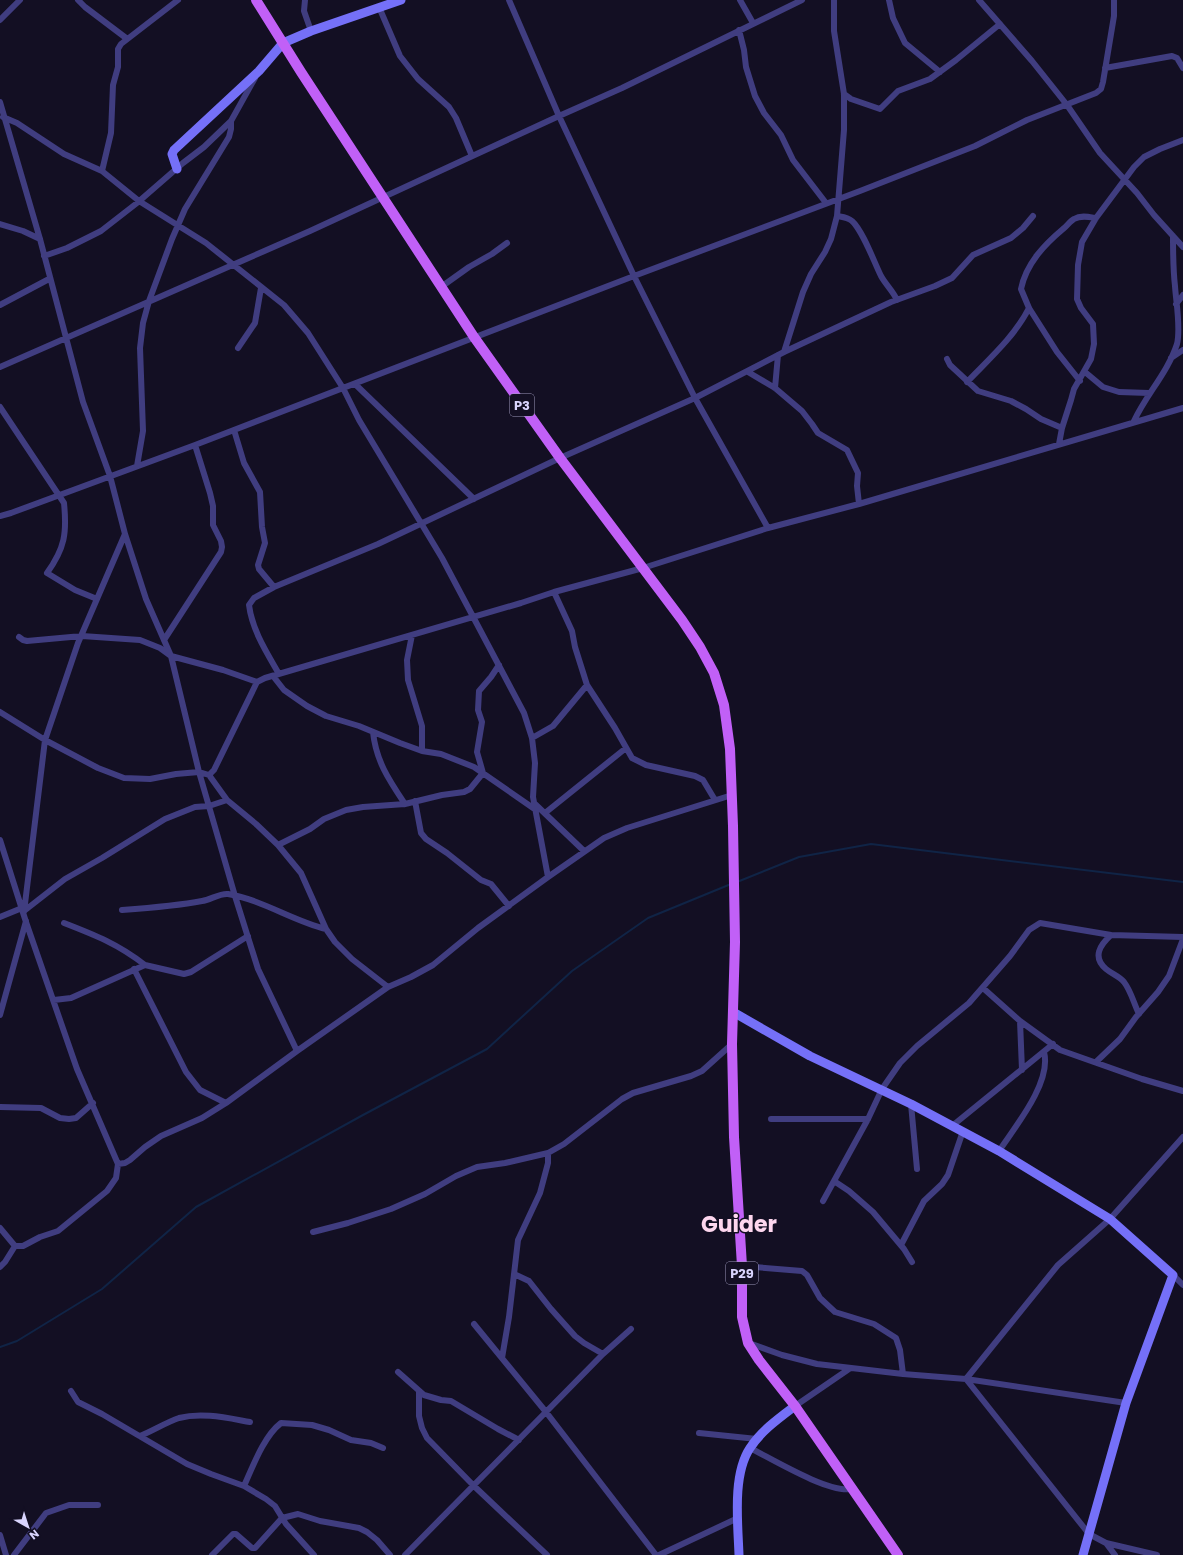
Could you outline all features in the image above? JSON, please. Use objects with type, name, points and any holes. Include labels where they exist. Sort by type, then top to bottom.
[{"type":"main road","name":"P3","points":[[256,0],[382,197],[474,337],[560,458],[682,620],[700,647],[714,673],[724,705],[730,749],[735,942]]},
{"type":"main road","name":"P29","points":[[735,942],[732,1044],[734,1137],[742,1266],[742,1317],[748,1343],[795,1406],[898,1555]]},
{"type":"street","points":[[0,20],[20,0]]},
{"type":"street","points":[[78,0],[126,38]]},
{"type":"street","points":[[102,171],[111,133],[114,85],[118,67],[118,49],[126,38],[178,0]]},
{"type":"street","points":[[305,0],[304,11],[311,31]]},
{"type":"street","points":[[509,0],[559,116],[634,276],[695,398],[768,528]]},
{"type":"street","points":[[740,0],[753,23]]},
{"type":"street","points":[[0,366],[310,231],[622,88],[802,0]]},
{"type":"street","points":[[784,352],[803,292],[811,274],[831,239],[837,216],[844,130],[844,94],[834,32],[834,0]]},
{"type":"street","points":[[888,0],[893,18],[905,43],[940,72]]},
{"type":"street","points":[[980,0],[1067,105],[1100,154],[1138,193],[1183,247]]},
{"type":"street","points":[[0,516],[11,514],[195,445],[838,199],[975,146],[1027,120],[1099,91],[1105,68],[1114,16],[1114,0]]},
{"type":"street","points":[[177,169],[172,154],[174,150],[259,71],[283,43],[311,31],[395,1]]},
{"type":"street","points":[[379,7],[400,56],[418,79],[449,107],[456,118],[472,156]]},
{"type":"street","points":[[844,94],[852,99],[880,108],[898,91],[930,80],[975,46],[1000,24]]},
{"type":"street","points":[[739,30],[744,50],[746,68],[754,96],[780,135],[793,160],[826,203]]},
{"type":"street","points":[[1105,68],[1172,56],[1176,58],[1183,68]]},
{"type":"street","points":[[44,256],[67,248],[101,231],[204,147],[231,121],[259,71]]},
{"type":"street","points":[[0,102],[2,117],[40,238],[49,278],[83,402],[110,476],[125,534],[146,599],[171,656],[199,772],[235,896],[258,969],[297,1051]]},
{"type":"street","points":[[2,117],[16,123],[64,154],[102,171],[139,201],[206,243],[284,305],[308,333],[343,388],[359,420],[422,523],[522,707],[532,738],[535,764],[534,803],[548,877]]},
{"type":"street","points":[[137,466],[143,431],[140,348],[143,323],[149,301],[178,225],[185,209],[229,137],[231,121]]},
{"type":"street","points":[[1059,444],[1062,428],[1074,389],[1091,360],[1094,331],[1093,324],[1081,308],[1077,299],[1078,265],[1082,242],[1096,218],[1144,157],[1183,140]]},
{"type":"street","points":[[837,216],[853,221],[860,232],[882,278],[890,287],[897,300]]},
{"type":"street","points":[[536,810],[474,767],[442,754],[422,751],[359,726],[326,716],[307,706],[284,690],[261,642],[250,614],[250,605],[254,598],[274,587],[378,544],[560,458],[695,398],[748,372],[784,352],[897,300],[952,278],[973,255],[1011,238],[1023,228],[1033,216]]},
{"type":"street","points":[[1080,381],[1058,352],[1029,308],[1022,289],[1026,274],[1039,252],[1074,219],[1079,217],[1096,218]]},
{"type":"street","points":[[0,224],[40,238]]},
{"type":"street","points":[[1134,421],[1149,393],[1171,358],[1177,342],[1178,332],[1173,236]]},
{"type":"street","points":[[441,287],[507,243]]},
{"type":"street","points":[[0,305],[49,278]]},
{"type":"street","points":[[238,348],[255,323],[261,288]]},
{"type":"street","points":[[1176,304],[1183,295]]},
{"type":"street","points":[[968,382],[992,357],[1019,324],[1029,308]]},
{"type":"street","points":[[1171,358],[1183,350]]},
{"type":"street","points":[[775,388],[778,355]]},
{"type":"street","points":[[947,360],[950,365],[978,390],[1011,401],[1041,419],[1062,428]]},
{"type":"street","points":[[748,372],[775,388],[802,411],[818,433],[847,450],[858,473],[857,486],[859,504]]},
{"type":"street","points":[[1085,372],[1103,387],[1118,392],[1149,393]]},
{"type":"street","points":[[355,384],[474,499]]},
{"type":"street","points":[[0,406],[64,503],[65,514],[63,546],[56,560],[47,572],[75,590],[97,599]]},
{"type":"street","points":[[19,637],[27,641],[82,636],[140,640],[160,648],[171,656],[223,670],[257,682],[554,592],[643,568],[768,528],[859,504],[1134,421],[1183,408]]},
{"type":"street","points":[[234,430],[244,463],[260,492],[262,527],[265,543],[258,565],[259,569],[274,587]]},
{"type":"street","points":[[164,640],[221,552],[222,546],[213,525],[212,500],[195,445]]},
{"type":"street","points":[[23,910],[45,740],[78,643],[125,534]]},
{"type":"street","points":[[554,592],[572,631],[575,647],[588,685],[632,758],[646,765],[695,776],[703,780],[715,800]]},
{"type":"street","points":[[412,635],[407,660],[408,680],[422,726],[422,751]]},
{"type":"street","points":[[483,773],[477,752],[482,722],[478,710],[479,691],[491,677],[498,665]]},
{"type":"street","points":[[209,775],[214,770],[257,682]]},
{"type":"street","points":[[532,738],[553,726],[588,685]]},
{"type":"street","points":[[0,712],[45,740],[98,768],[124,778],[150,779],[176,774],[199,772],[209,775],[227,800],[278,845],[301,872],[326,930],[335,942],[352,959],[388,987]]},
{"type":"street","points":[[373,732],[374,744],[387,778],[405,804]]},
{"type":"street","points":[[545,812],[626,748]]},
{"type":"street","points":[[278,845],[310,829],[324,819],[346,810],[405,804],[468,791],[483,773]]},
{"type":"street","points":[[118,1164],[125,1163],[130,1160],[161,1136],[202,1118],[226,1103],[388,987],[412,977],[433,965],[478,928],[604,838],[627,828],[732,795]]},
{"type":"street","points":[[0,917],[23,910],[65,879],[165,819],[195,807],[209,806],[227,800]]},
{"type":"street","points":[[415,801],[421,832],[426,839],[447,853],[481,880],[491,884],[509,906]]},
{"type":"street","points":[[534,803],[584,851]]},
{"type":"street","points":[[0,840],[26,922],[77,1069],[93,1103],[118,1164],[113,1183],[107,1191],[58,1231],[40,1237],[23,1246],[15,1246]]},
{"type":"street","points":[[122,910],[205,901],[226,894],[265,905],[311,926],[326,930]]},
{"type":"street","points":[[0,1015],[1,1002],[26,922]]},
{"type":"street","points":[[64,923],[126,950],[145,964],[184,974],[191,972],[248,936]]},
{"type":"street","points":[[823,1201],[868,1119],[882,1089],[900,1063],[913,1050],[969,1003],[1010,956],[1029,930],[1034,926],[1040,923],[1111,935],[1183,938],[1169,976],[1148,1006],[1139,1014],[1120,1039],[1096,1062]]},
{"type":"street","points":[[1111,935],[1102,943],[1098,953],[1099,958],[1106,969],[1123,981],[1128,988],[1139,1014]]},
{"type":"street","points":[[54,1000],[70,998],[145,964]]},
{"type":"street","points":[[134,969],[186,1072],[200,1090],[226,1103]]},
{"type":"street","points":[[983,988],[1020,1021],[1060,1050],[1142,1079],[1183,1091]]},
{"type":"street","points":[[733,1012],[810,1056],[882,1089],[999,1151],[1110,1219],[1183,1285]]},
{"type":"street","points":[[1020,1021],[1022,1070]]},
{"type":"street","points":[[313,1232],[348,1223],[391,1209],[425,1194],[456,1176],[476,1167],[505,1163],[548,1153],[564,1144],[622,1099],[633,1093],[691,1076],[702,1071],[732,1044]]},
{"type":"street","points":[[952,1126],[1053,1044]]},
{"type":"street","points":[[999,1151],[1035,1098],[1046,1062],[1044,1052]]},
{"type":"street","points":[[0,1107],[41,1108],[60,1118],[69,1119],[76,1118],[93,1103]]},
{"type":"street","points":[[911,1104],[917,1169]]},
{"type":"street","points":[[771,1119],[868,1119]]},
{"type":"street","points":[[901,1245],[924,1201],[942,1184],[948,1175],[963,1131]]},
{"type":"street","points":[[966,1379],[1058,1265],[1110,1219],[1183,1137]]},
{"type":"street","points":[[502,1358],[509,1317],[518,1240],[540,1193],[548,1163],[548,1153]]},
{"type":"street","points":[[834,1181],[849,1191],[869,1208],[909,1255],[912,1262]]},
{"type":"street","points":[[0,1228],[15,1246]]},
{"type":"street","points":[[0,1267],[15,1246]]},
{"type":"street","points":[[742,1266],[802,1272],[807,1275],[820,1298],[835,1312],[874,1324],[894,1336],[898,1341],[903,1374]]},
{"type":"street","points":[[514,1274],[532,1283],[536,1291],[575,1336],[584,1344],[603,1354]]},
{"type":"street","points":[[1083,1555],[1126,1403],[1172,1275]]},
{"type":"street","points":[[474,1324],[546,1412],[656,1555]]},
{"type":"street","points":[[405,1555],[603,1354],[631,1329]]},
{"type":"street","points":[[748,1343],[782,1355],[817,1364],[849,1369],[966,1379],[1126,1403]]},
{"type":"street","points":[[739,1555],[739,1477],[743,1462],[750,1448],[757,1439],[777,1420],[849,1369]]},
{"type":"street","points":[[398,1372],[419,1391],[432,1397],[451,1401],[519,1440]]},
{"type":"street","points":[[966,1379],[1089,1534],[1106,1543],[1157,1555]]},
{"type":"street","points":[[71,1391],[78,1402],[102,1414],[186,1464],[244,1486],[271,1503],[275,1506],[282,1518],[299,1540],[314,1555]]},
{"type":"street","points":[[419,1391],[419,1416],[422,1428],[427,1438],[474,1486],[547,1555]]},
{"type":"street","points":[[140,1436],[178,1419],[191,1416],[220,1417],[250,1422]]},
{"type":"street","points":[[244,1486],[260,1452],[269,1437],[281,1423],[312,1425],[329,1430],[352,1440],[372,1442],[383,1448]]},
{"type":"street","points":[[699,1433],[757,1439]]},
{"type":"street","points":[[750,1448],[816,1481],[840,1490],[851,1489]]},
{"type":"street","points":[[14,1555],[46,1513],[69,1505],[98,1505]]},
{"type":"street","points":[[212,1555],[233,1534],[236,1534],[252,1548],[255,1548],[282,1518],[298,1514],[320,1521],[359,1528],[377,1540],[390,1555]]},
{"type":"street","points":[[659,1555],[738,1518]]},
{"type":"street","points":[[0,1535],[6,1555]]},
{"type":"street","points":[[1106,1543],[1114,1555]]},
{"type":"waterway","points":[[737,882],[799,857],[871,844],[1183,882]]},
{"type":"waterway","points":[[0,1347],[17,1341],[102,1289],[196,1207],[487,1049],[572,971],[648,918],[731,884]]},
{"type":"district","name":"Guider","points":[[739,1224]]}]
